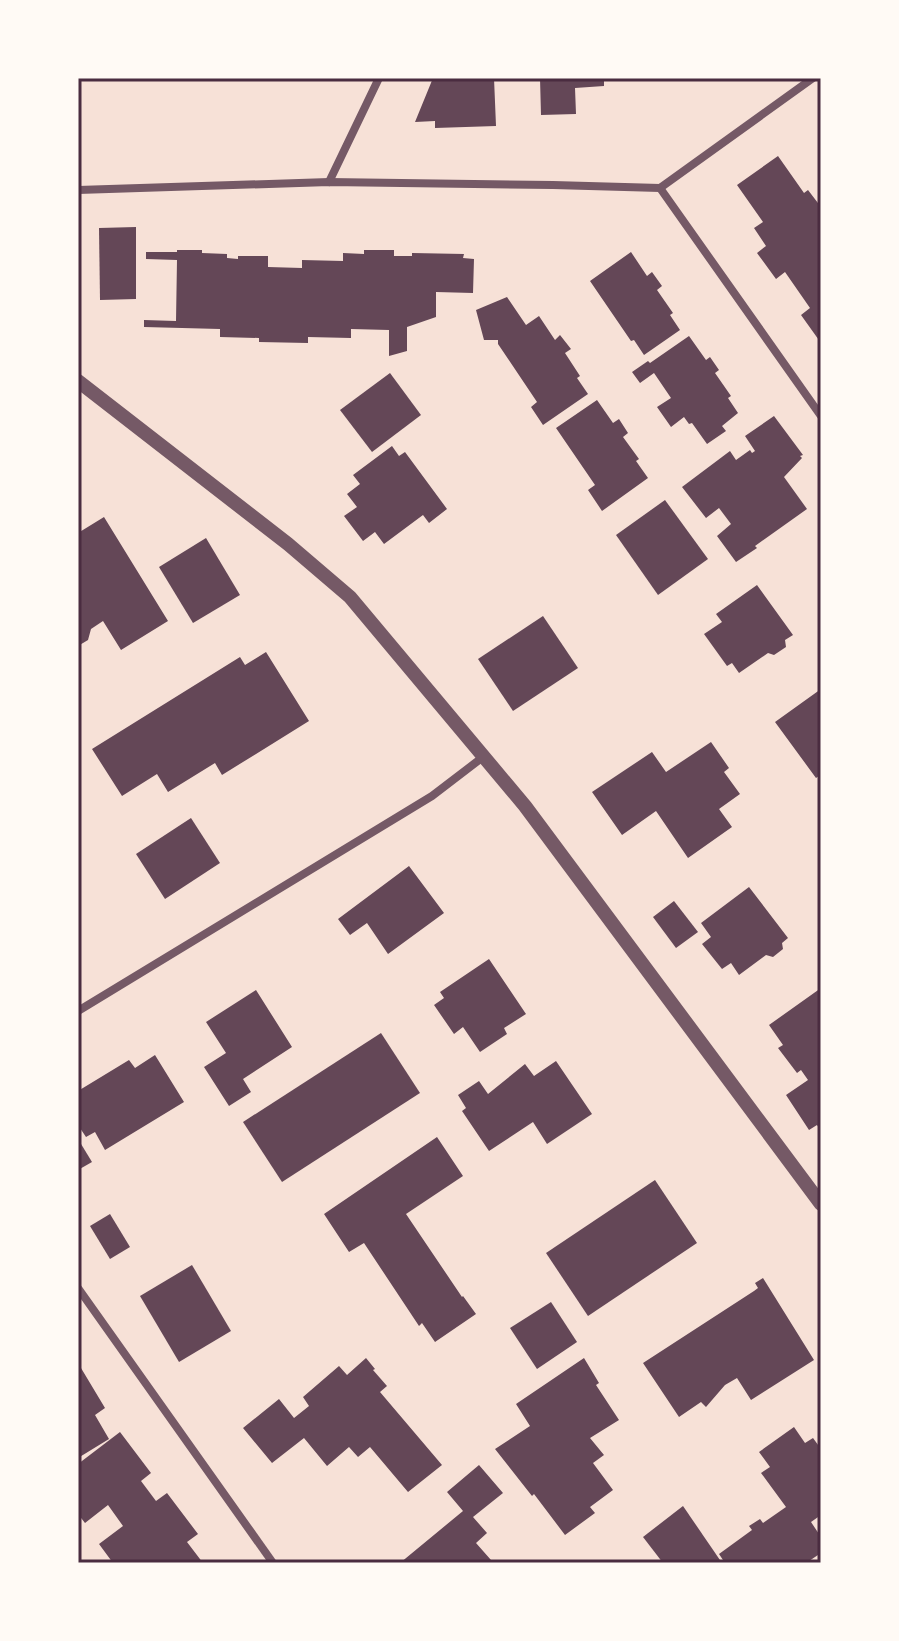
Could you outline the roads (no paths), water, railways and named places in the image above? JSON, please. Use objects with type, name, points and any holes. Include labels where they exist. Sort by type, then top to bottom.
[{"type":"street","points":[[329,182],[379,78]]},
{"type":"street","points":[[78,190],[329,182],[660,188],[813,78]]},
{"type":"street","points":[[660,188],[821,416]]},
{"type":"street","points":[[78,381],[288,544],[350,597],[534,818],[821,1204]]},
{"type":"street","points":[[78,1011],[432,796],[483,757]]},
{"type":"street","points":[[78,1288],[273,1563]]}]
